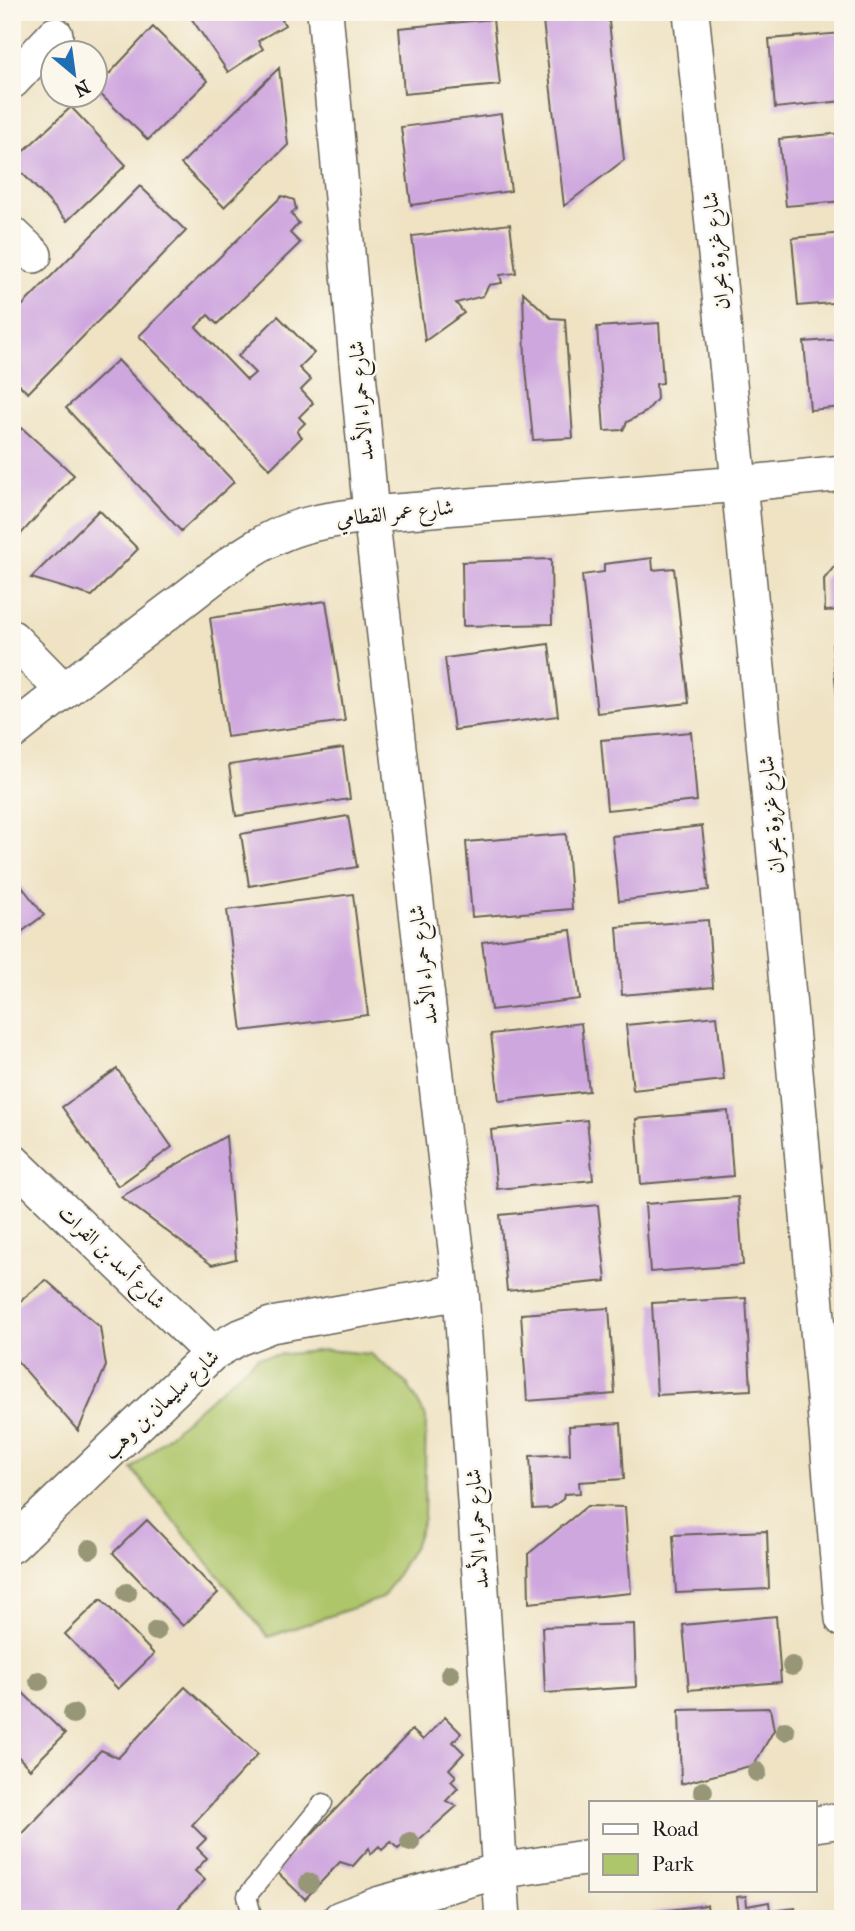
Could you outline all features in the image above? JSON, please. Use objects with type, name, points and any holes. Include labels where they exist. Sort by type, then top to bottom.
[{"type":"street","name":"شارع حمراء الأسد","points":[[325,12],[371,514],[461,1292],[503,1919]]},
{"type":"street","name":"شارع غزوة بحران","points":[[691,12],[740,484],[808,1203],[843,1619]]},
{"type":"street","points":[[12,81],[55,35]]},
{"type":"street","name":"شارع عمر القطامي","points":[[12,732],[63,690],[235,562],[274,537],[326,520],[843,473]]},
{"type":"street","points":[[12,638],[63,690]]},
{"type":"street","name":"شارع أسد بن الفرات","points":[[12,1161],[212,1353]]},
{"type":"street","name":"شارع سليمان بن وهب","points":[[12,1545],[212,1353],[238,1338],[271,1325],[461,1292]]},
{"type":"street","points":[[816,1824],[843,1820]]},
{"type":"street","points":[[340,1919],[380,1904],[499,1871],[589,1857]]},
{"type":"lane","points":[[253,1919],[247,1896],[323,1804]]},
{"type":"green space","points":[[326,1350],[371,1354],[408,1385],[426,1417],[424,1518],[415,1544],[383,1598],[268,1637],[132,1469],[258,1357]]},
{"type":"building","points":[[187,12],[277,12],[285,25],[258,41],[263,49],[228,72]]},
{"type":"building","points":[[542,12],[608,12],[624,160],[564,206]]},
{"type":"building","points":[[493,19],[500,85],[404,94],[399,28]]},
{"type":"building","points":[[153,27],[208,81],[148,140],[108,102],[108,75]]},
{"type":"building","points":[[843,33],[843,101],[775,108],[769,39]]},
{"type":"building","points":[[279,68],[288,145],[224,207],[181,164]]},
{"type":"building","points":[[72,108],[126,165],[67,221],[12,162]]},
{"type":"building","points":[[501,114],[511,191],[411,205],[401,127]]},
{"type":"building","points":[[843,133],[843,201],[786,206],[779,139]]},
{"type":"building","points":[[140,186],[186,231],[28,393],[12,378],[12,316]]},
{"type":"building","points":[[282,196],[294,200],[296,209],[291,214],[299,223],[290,233],[300,243],[217,324],[208,315],[196,327],[247,380],[255,373],[238,356],[278,316],[314,353],[299,368],[311,380],[301,390],[313,403],[299,417],[305,423],[297,431],[302,437],[270,469],[139,336]]},
{"type":"building","points":[[510,224],[516,273],[500,275],[502,283],[489,285],[483,296],[456,303],[464,313],[425,341],[412,236]]},
{"type":"building","points":[[843,233],[843,302],[798,306],[792,238]]},
{"type":"building","points":[[523,292],[551,318],[565,319],[573,438],[533,440],[525,358]]},
{"type":"building","points":[[659,323],[663,383],[656,384],[657,399],[646,412],[627,422],[623,430],[604,431],[597,327]]},
{"type":"building","points":[[843,339],[843,407],[810,410],[804,342]]},
{"type":"building","points":[[118,360],[234,482],[181,531],[66,408]]},
{"type":"building","points":[[22,428],[74,475],[12,544],[12,439]]},
{"type":"building","points":[[99,510],[138,549],[92,596],[31,578]]},
{"type":"building","points":[[843,556],[843,610],[825,611],[824,579]]},
{"type":"building","points":[[652,558],[653,570],[674,568],[689,703],[597,713],[582,575],[604,572],[604,564]]},
{"type":"building","points":[[551,559],[552,624],[463,626],[462,562]]},
{"type":"building","points":[[326,601],[345,721],[227,737],[210,618]]},
{"type":"building","points":[[843,642],[843,710],[838,710],[832,644]]},
{"type":"building","points":[[549,644],[558,716],[454,730],[445,658]]},
{"type":"building","points":[[691,732],[697,801],[607,810],[601,740]]},
{"type":"building","points":[[343,748],[350,799],[236,816],[229,765]]},
{"type":"building","points":[[348,816],[357,867],[249,886],[241,834]]},
{"type":"building","points":[[702,826],[709,890],[619,901],[612,836]]},
{"type":"building","points":[[566,834],[572,909],[472,917],[466,842]]},
{"type":"building","points":[[12,874],[44,915],[12,939]]},
{"type":"building","points":[[353,894],[368,1015],[242,1031],[227,910]]},
{"type":"building","points":[[708,920],[713,987],[622,995],[617,927]]},
{"type":"building","points":[[571,930],[580,999],[491,1010],[482,942]]},
{"type":"building","points":[[717,1016],[724,1080],[633,1090],[626,1025]]},
{"type":"building","points":[[581,1023],[589,1091],[499,1101],[491,1034]]},
{"type":"building","points":[[117,1069],[172,1147],[118,1186],[62,1107]]},
{"type":"building","points":[[728,1111],[733,1176],[641,1184],[636,1119]]},
{"type":"building","points":[[587,1120],[593,1180],[497,1189],[491,1130]]},
{"type":"building","points":[[226,1136],[236,1259],[212,1265],[121,1197]]},
{"type":"building","points":[[738,1197],[743,1265],[650,1272],[645,1204]]},
{"type":"building","points":[[598,1205],[606,1281],[507,1291],[500,1215]]},
{"type":"building","points":[[46,1280],[100,1327],[106,1366],[78,1431],[12,1355],[12,1308]]},
{"type":"building","points":[[746,1298],[751,1390],[657,1395],[652,1303]]},
{"type":"building","points":[[609,1308],[615,1394],[527,1401],[521,1314]]},
{"type":"building","points":[[621,1423],[624,1479],[579,1482],[580,1493],[564,1494],[563,1499],[551,1508],[533,1509],[530,1456],[570,1454],[569,1426]]},
{"type":"building","points":[[587,1506],[625,1507],[631,1593],[529,1603],[528,1554]]},
{"type":"building","points":[[147,1520],[218,1593],[183,1626],[113,1553]]},
{"type":"building","points":[[767,1531],[769,1589],[676,1593],[673,1535]]},
{"type":"building","points":[[101,1599],[154,1654],[118,1689],[65,1634]]},
{"type":"building","points":[[776,1616],[781,1682],[689,1690],[683,1625]]},
{"type":"building","points":[[634,1624],[636,1687],[545,1693],[542,1627]]},
{"type":"building","points":[[12,1682],[65,1734],[30,1769],[12,1750]]},
{"type":"building","points":[[185,1687],[258,1754],[192,1825],[206,1839],[197,1848],[207,1858],[195,1871],[205,1880],[168,1919],[12,1919],[12,1845],[101,1750],[118,1758]]},
{"type":"building","points":[[770,1708],[774,1730],[754,1765],[681,1784],[679,1710]]},
{"type":"building","points":[[445,1717],[461,1733],[453,1742],[464,1753],[449,1769],[456,1776],[451,1781],[458,1788],[446,1801],[457,1806],[414,1844],[409,1839],[398,1849],[391,1842],[382,1850],[379,1846],[371,1854],[369,1848],[353,1866],[340,1862],[305,1899],[276,1871],[412,1730],[423,1740]]},
{"type":"building","points":[[746,1896],[747,1906],[769,1902],[770,1911],[795,1908],[796,1919],[740,1919],[737,1897]]},
{"type":"building","points":[[707,1905],[709,1919],[654,1919],[652,1912]]}]
